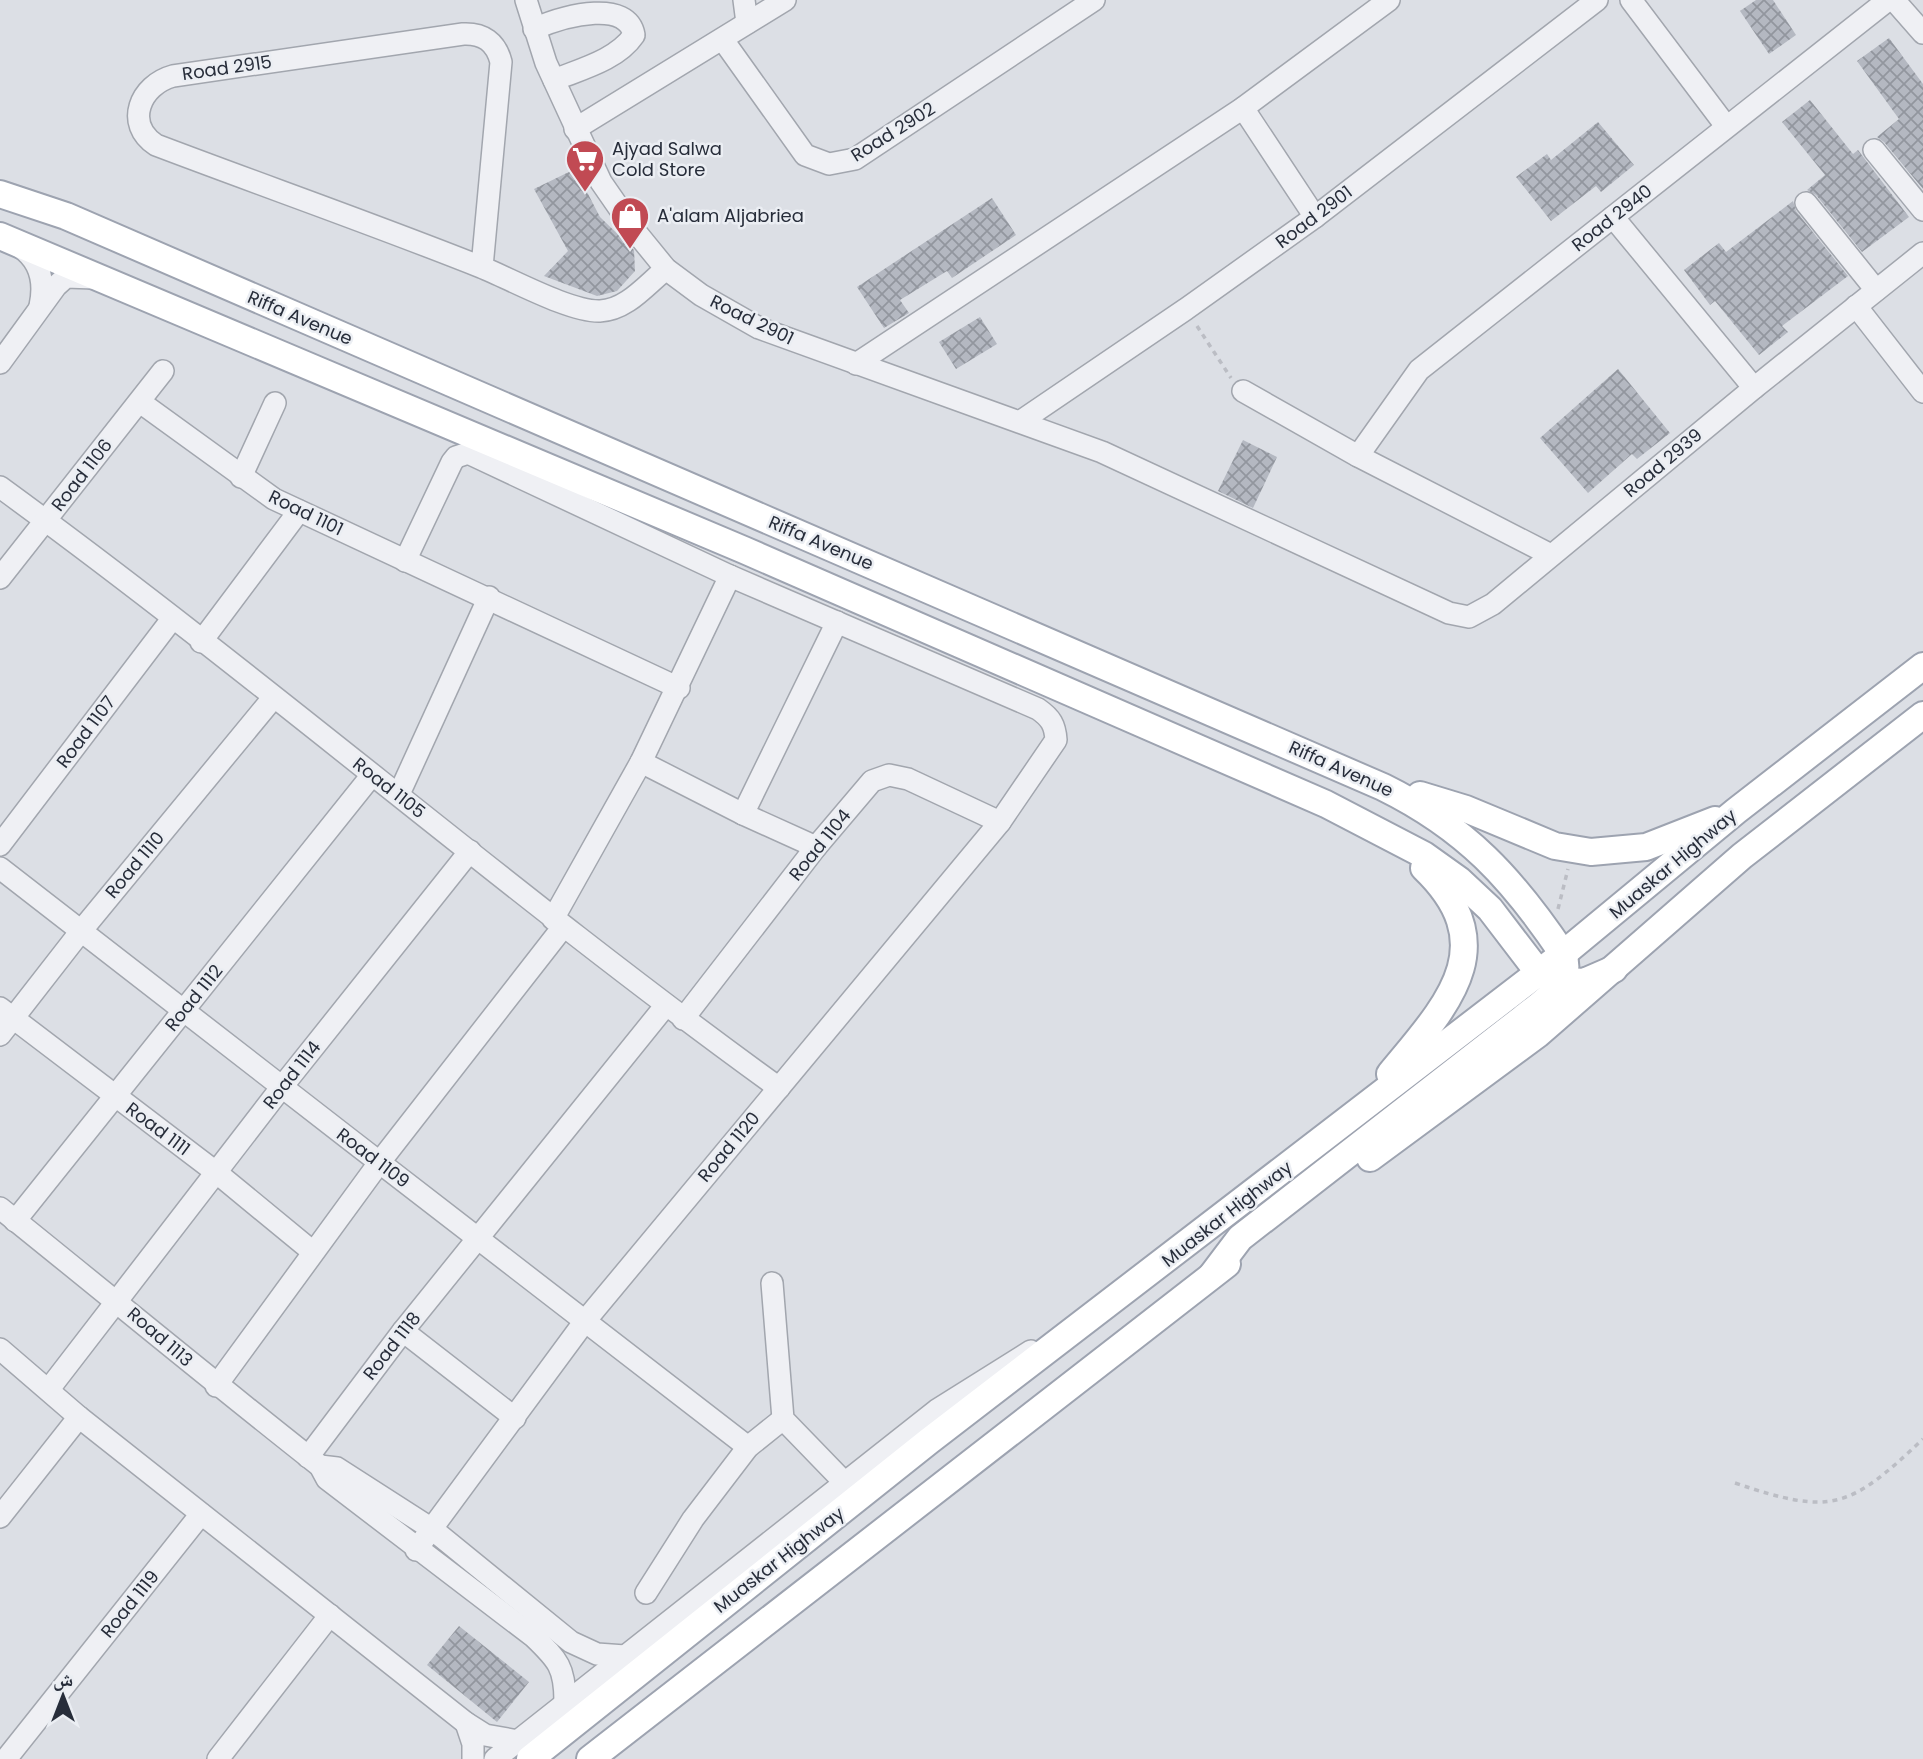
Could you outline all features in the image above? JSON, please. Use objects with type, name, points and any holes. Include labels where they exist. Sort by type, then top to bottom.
[{"type":"main road","points":[[0,182],[66,216]]},
{"type":"main road","name":"Riffa Avenue","points":[[0,194],[66,216],[1383,787],[1425,809],[1473,844],[1522,895],[1563,954]]},
{"type":"main road","name":"Riffa Avenue","points":[[5,238],[744,550],[1326,804],[1424,855],[1459,880],[1489,909],[1538,972]]},
{"type":"main road","name":"Muaskar Highway","points":[[524,1750],[1092,1319],[1563,954],[1736,811],[1923,666]]},
{"type":"main road","points":[[590,1759],[1212,1275],[1538,1034],[1742,856],[1923,715]]},
{"type":"main road","points":[[1383,787],[1466,809],[1555,846],[1591,852],[1646,846],[1736,811]]},
{"type":"main road","points":[[1363,1108],[1444,1008],[1458,983],[1463,955],[1457,914],[1444,889],[1386,835]]},
{"type":"main road","points":[[1212,1275],[1240,1238],[1523,1018],[1564,982],[1567,965],[1563,954]]},
{"type":"main road","points":[[1538,972],[1564,982],[1584,982],[1614,969]]},
{"type":"street","name":"Road 2901","points":[[526,0],[534,29],[575,128],[617,207],[666,268],[729,313],[856,364],[1102,452],[1448,613],[1469,617]]},
{"type":"street","points":[[744,0],[747,23]]},
{"type":"street","name":"Road 2902","points":[[723,40],[806,155],[829,164],[855,159],[1094,0]]},
{"type":"street","points":[[856,364],[1243,108],[1389,0]]},
{"type":"street","name":"Road 2901","points":[[1021,421],[1315,217],[1597,0]]},
{"type":"street","points":[[1630,0],[1727,126]]},
{"type":"street","name":"Road 2940","points":[[1358,456],[1419,370],[1888,0]]},
{"type":"street","points":[[1894,0],[1923,33]]},
{"type":"street","points":[[575,128],[784,1]]},
{"type":"street","points":[[534,29],[581,8],[607,2],[620,3],[630,12],[634,35],[628,44],[613,55],[554,80]]},
{"type":"street","name":"Road 2915","points":[[482,267],[501,62],[494,46],[481,35],[463,34],[173,75],[157,82],[144,95],[138,122],[145,136],[156,145],[482,267],[575,306],[601,311],[623,305],[666,268]]},
{"type":"street","points":[[1243,108],[1315,217]]},
{"type":"street","points":[[1874,150],[1923,210]]},
{"type":"street","points":[[1806,203],[1875,290]]},
{"type":"street","points":[[1613,217],[1754,387]]},
{"type":"street","points":[[5,238],[27,251],[37,265],[43,291],[40,306]]},
{"type":"street","name":"Road 2939","points":[[1469,617],[1493,604],[1754,387],[1923,253]]},
{"type":"street","points":[[1,361],[40,306],[66,277],[107,280]]},
{"type":"street","points":[[1856,306],[1923,392]]},
{"type":"street","name":"Road 1106","points":[[0,578],[163,371]]},
{"type":"street","points":[[1243,391],[1358,456],[1551,555]]},
{"type":"street","name":"Road 1101","points":[[140,401],[274,499],[489,597],[679,688]]},
{"type":"street","points":[[241,477],[275,403]]},
{"type":"street","points":[[405,561],[452,463],[456,457],[468,453],[730,576],[837,622],[743,814]]},
{"type":"street","name":"Road 1105","points":[[0,487],[399,794],[558,923],[779,1088]]},
{"type":"street","points":[[201,642],[299,511]]},
{"type":"street","points":[[216,1385],[558,923],[679,688],[730,576]]},
{"type":"street","points":[[399,794],[489,597]]},
{"type":"street","name":"Road 1107","points":[[0,845],[172,619]]},
{"type":"street","name":"Road 1120","points":[[416,1550],[585,1321],[1000,822],[1056,740],[1055,727],[1049,716],[1038,709],[837,622]]},
{"type":"street","name":"Road 1110","points":[[0,1035],[7,1013],[81,931],[273,698]]},
{"type":"street","points":[[641,762],[743,814],[816,847]]},
{"type":"street","name":"Road 1112","points":[[8,1215],[116,1096],[372,775]]},
{"type":"street","name":"Road 1104","points":[[479,1237],[872,781],[890,775],[908,779],[1000,822]]},
{"type":"street","name":"Road 1114","points":[[119,1302],[281,1088],[470,851]]},
{"type":"street","name":"Road 1109","points":[[0,868],[748,1447]]},
{"type":"street","name":"Road 1111","points":[[7,1013],[217,1174],[313,1252]]},
{"type":"street","name":"Road 1113","points":[[8,1215],[119,1302],[216,1385],[314,1461],[327,1479],[416,1550],[534,1637],[554,1656],[565,1675],[565,1701]]},
{"type":"street","name":"Road 1118","points":[[314,1461],[403,1331],[479,1237]]},
{"type":"street","points":[[772,1283],[783,1419],[845,1483]]},
{"type":"street","points":[[49,1389],[119,1302]]},
{"type":"street","points":[[495,1759],[524,1750],[565,1701],[972,1386],[1092,1319]]},
{"type":"street","points":[[403,1331],[515,1418]]},
{"type":"street","points":[[0,1349],[79,1417],[466,1723],[485,1735],[524,1750]]},
{"type":"street","points":[[0,1517],[79,1417]]},
{"type":"street","points":[[646,1593],[693,1519],[748,1447],[783,1419]]},
{"type":"street","name":"Road 1113","points":[[314,1461],[337,1468],[432,1529],[571,1642],[597,1654],[625,1656]]},
{"type":"street","name":"Road 1119","points":[[6,1759],[201,1514]]},
{"type":"street","points":[[218,1759],[330,1615]]},
{"type":"street","points":[[466,1723],[473,1744],[473,1759]]},
{"type":"path","points":[[1186,309],[1243,391]]},
{"type":"path","points":[[1735,1483],[1788,1501],[1834,1500],[1875,1482],[1923,1439]]},
{"type":"building","points":[[1756,0],[1773,0],[1796,35],[1769,54],[1740,11]]},
{"type":"building","points":[[1889,38],[1923,84],[1923,189],[1877,137],[1899,119],[1857,61]]},
{"type":"building","points":[[1810,100],[1853,154],[1858,150],[1909,217],[1862,252],[1816,195],[1807,190],[1825,175],[1782,122]]},
{"type":"building","points":[[1598,122],[1634,165],[1601,192],[1596,186],[1551,221],[1516,177],[1547,154],[1551,160]]},
{"type":"building","points":[[575,169],[600,217],[634,250],[635,271],[617,291],[597,296],[544,276],[568,251],[534,189]]},
{"type":"building","points":[[992,198],[1016,235],[952,278],[947,271],[900,300],[909,313],[884,328],[857,287]]},
{"type":"building","points":[[1793,201],[1796,211],[1848,276],[1782,326],[1788,332],[1759,355],[1715,301],[1710,305],[1684,270],[1719,243],[1726,252]]},
{"type":"building","points":[[980,317],[997,344],[956,369],[939,342]]},
{"type":"building","points":[[1618,369],[1670,433],[1637,459],[1632,454],[1588,493],[1540,438]]},
{"type":"building","points":[[1243,440],[1277,457],[1253,508],[1218,491]]},
{"type":"building","points":[[459,1626],[529,1682],[497,1722],[427,1665]]},
{"type":"place","name":"Ajyad Salwa Cold Store","points":[[585,193]]},
{"type":"place","name":"A'alam Aljabriea","points":[[630,250]]}]
